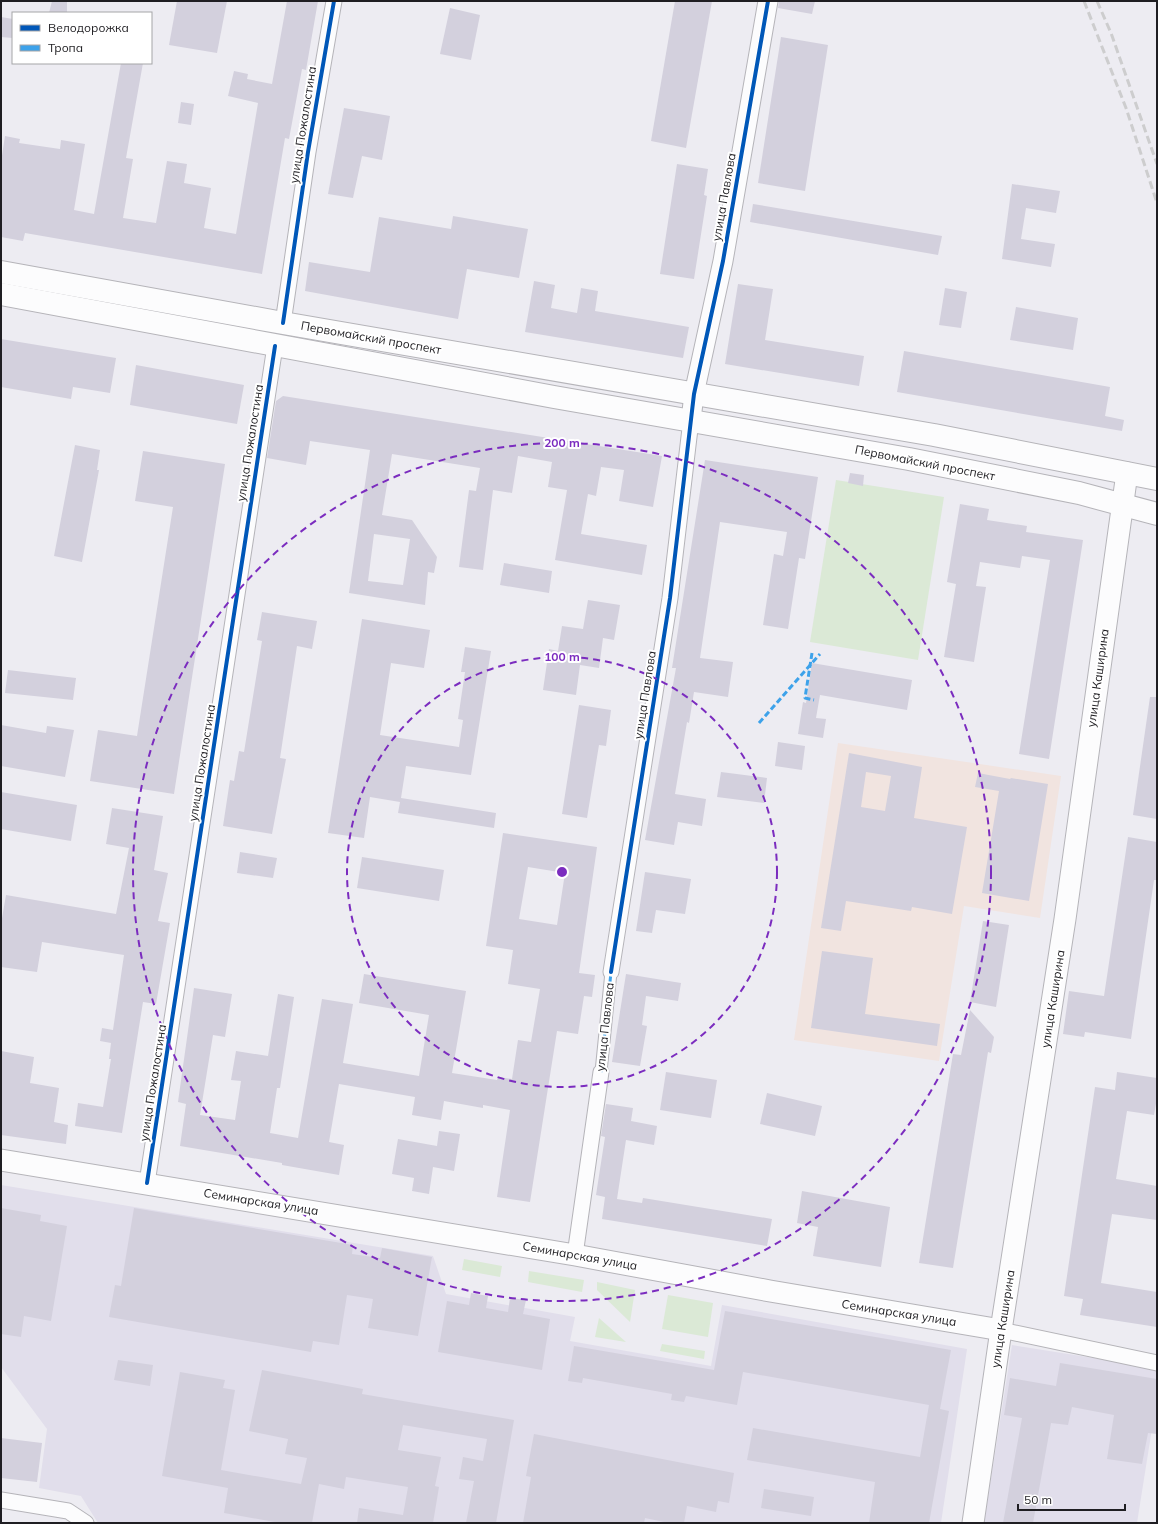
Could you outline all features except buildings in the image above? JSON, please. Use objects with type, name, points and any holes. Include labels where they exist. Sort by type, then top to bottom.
[{"type":"main road","name":"Первомайский проспект","points":[[1,272],[283,323],[934,435],[1084,463],[1157,479]]},
{"type":"main road","name":"Первомайский проспект","points":[[1,294],[554,397],[909,459],[1067,490],[1122,506],[1157,514]]},
{"type":"main road","name":"улица Каширина","points":[[973,1523],[1001,1330],[1065,919],[1127,473]]},
{"type":"main road","name":"Семинарская улица","points":[[1,1160],[575,1255],[770,1291],[1001,1330]]},
{"type":"street","name":"улица Пожалостина","points":[[283,323],[308,152],[334,1]]},
{"type":"street","name":"улица Павлова","points":[[694,394],[723,261],[768,1]]},
{"type":"street","name":"улица Пожалостина","points":[[147,1183],[275,346]]},
{"type":"street","points":[[691,420],[694,394]]},
{"type":"street","name":"улица Павлова","points":[[575,1255],[601,1072],[611,972],[670,598],[691,420]]},
{"type":"street","name":"Семинарская улица","points":[[1001,1330],[1157,1363]]},
{"type":"street","points":[[1,1500],[68,1511],[86,1523]]},
{"type":"shaded area","points":[[838,743],[1061,776],[1040,918],[964,906],[939,1061],[794,1040]]},
{"type":"shaded area","points":[[1,1185],[433,1256],[446,1294],[575,1317],[570,1341],[711,1366],[722,1305],[967,1349],[941,1523],[98,1523],[81,1496],[39,1488],[47,1429],[1,1367]]},
{"type":"shaded area","points":[[1012,1345],[1157,1368],[1157,1397],[1137,1523],[984,1523]]},
{"type":"green space","points":[[836,480],[944,497],[918,660],[810,642]]},
{"type":"green space","points":[[464,1259],[502,1266],[500,1277],[462,1270]]},
{"type":"green space","points":[[529,1271],[584,1280],[582,1292],[528,1282]]},
{"type":"green space","points":[[597,1282],[635,1290],[630,1322],[597,1290]]},
{"type":"green space","points":[[668,1295],[713,1303],[708,1337],[662,1329]]},
{"type":"green space","points":[[599,1318],[626,1342],[595,1337]]},
{"type":"green space","points":[[662,1344],[705,1351],[704,1359],[660,1351]]},
{"type":"railway","points":[[1084,1],[1126,108],[1157,203]]},
{"type":"railway","points":[[1097,1],[1111,33],[1157,164]]},
{"type":"marked path","points":[[812,653],[805,698],[814,700]]},
{"type":"marked path","points":[[759,723],[820,654]]},
{"type":"marked path","points":[[601,1072],[611,972]]},
{"type":"cycle path","points":[[283,323],[308,152],[334,1]]},
{"type":"cycle path","points":[[611,972],[670,598],[694,394],[723,261],[768,1]]},
{"type":"cycle path","points":[[147,1183],[275,346]]}]
